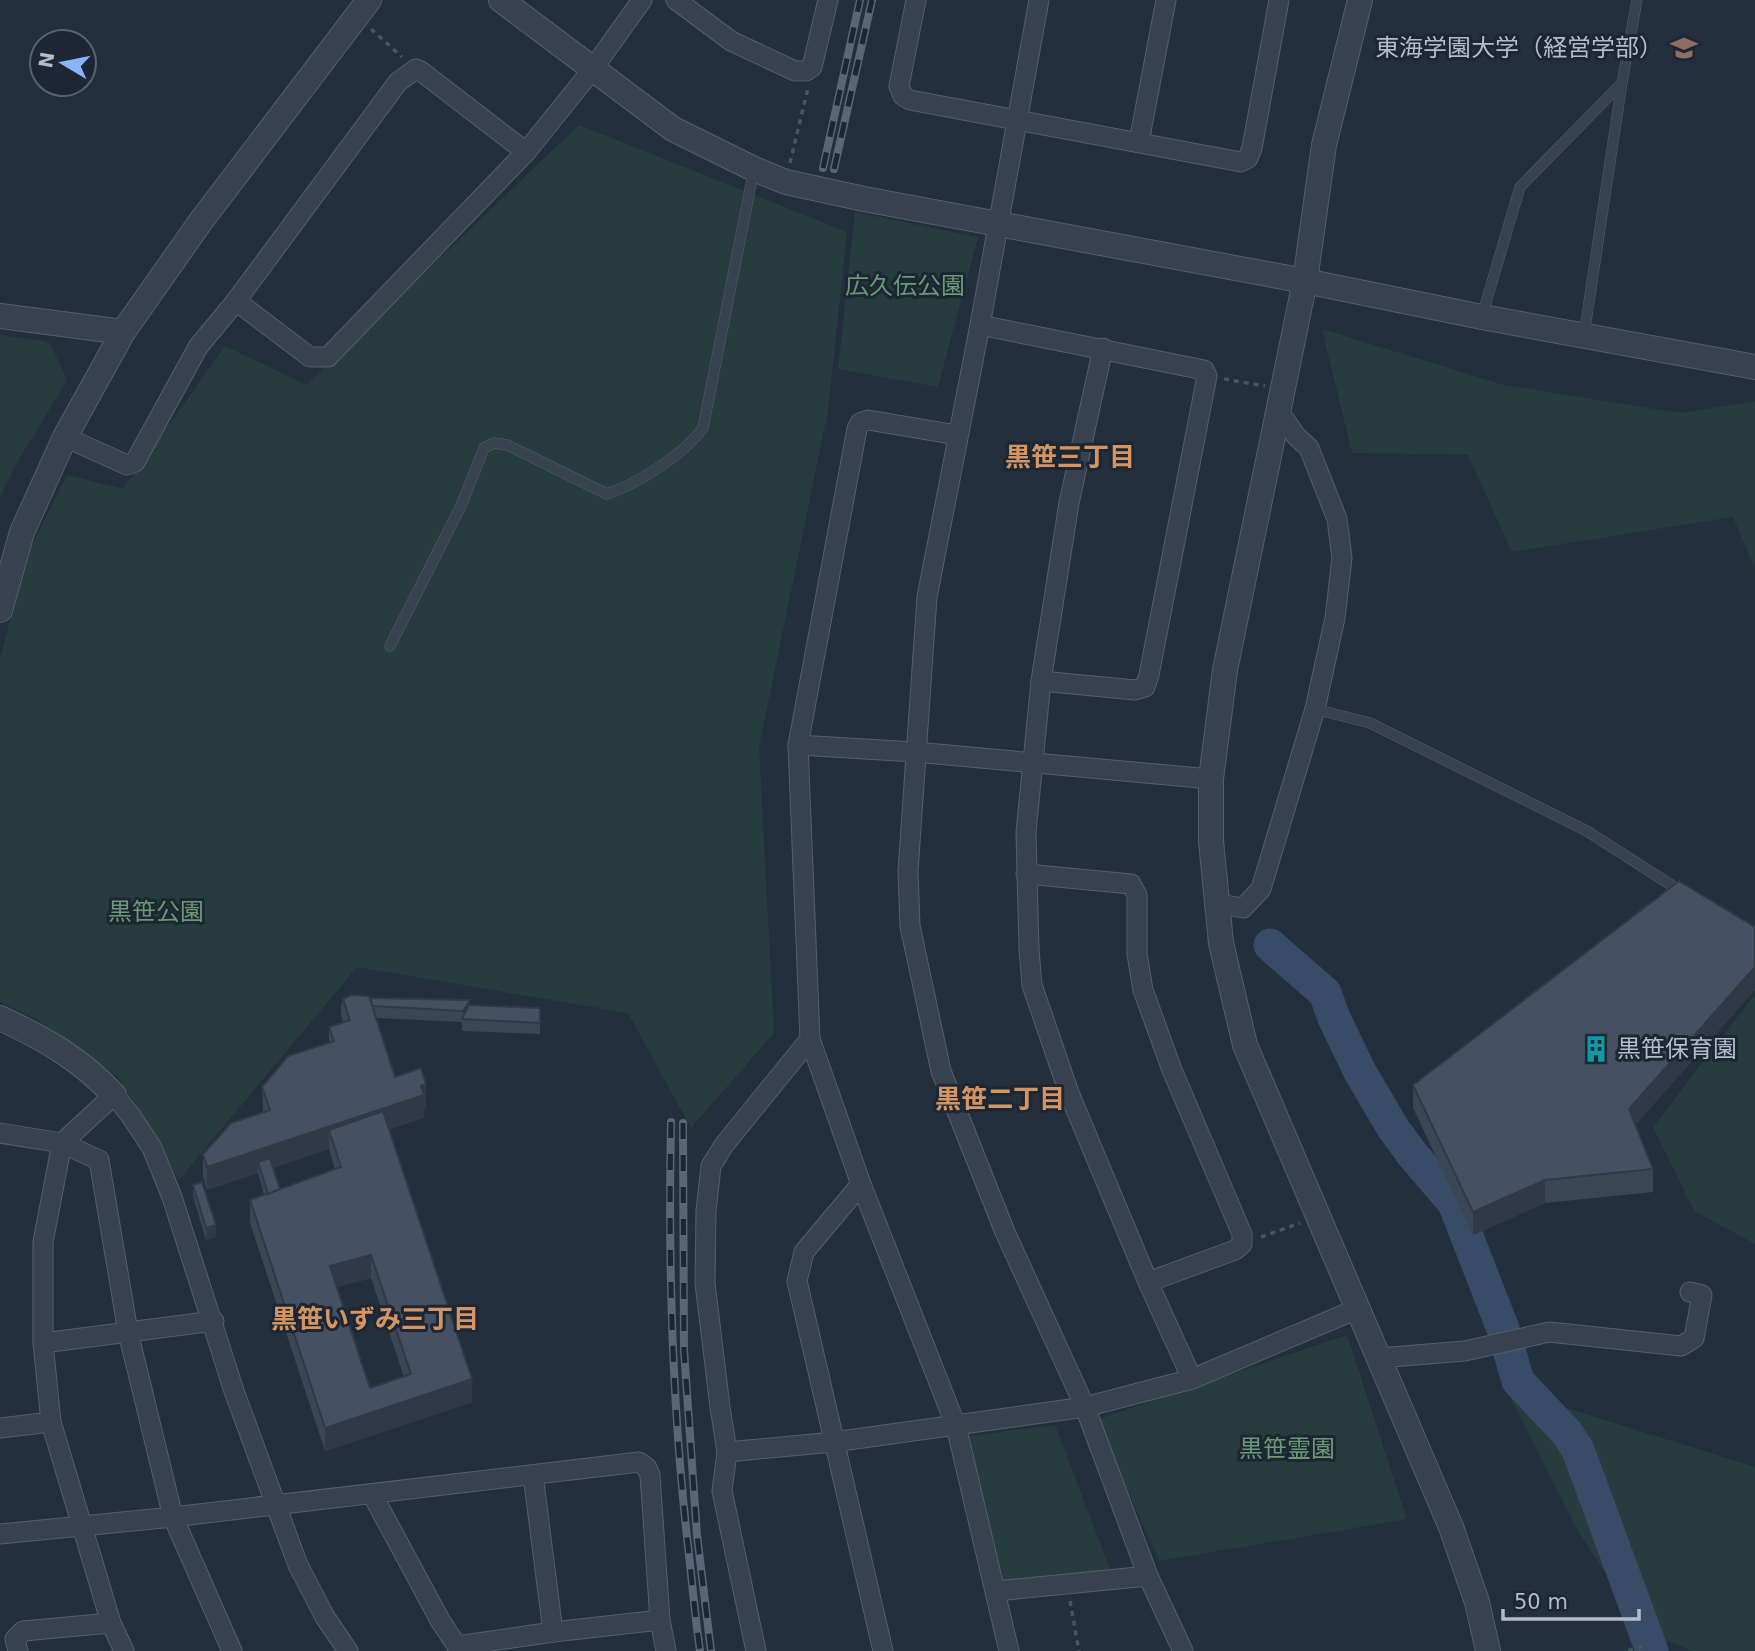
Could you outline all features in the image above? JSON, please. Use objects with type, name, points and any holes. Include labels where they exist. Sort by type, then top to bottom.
[{"type":"street","points":[[501,0],[674,129],[786,182],[1755,367]]},
{"type":"street","points":[[236,301],[310,357],[328,357],[526,152],[592,69],[642,0]]},
{"type":"street","points":[[676,0],[731,41],[795,71],[806,71],[813,67],[828,0]]},
{"type":"street","points":[[916,0],[899,86],[902,96],[910,100],[1241,162],[1248,158],[1279,0]]},
{"type":"street","points":[[1039,0],[927,597],[908,871],[910,926],[940,1071],[1006,1232],[1085,1407],[1148,1576],[1183,1651]]},
{"type":"street","points":[[1139,142],[1166,0]]},
{"type":"street","points":[[1360,0],[1324,145],[1305,281],[1225,670],[1211,779],[1211,841],[1221,943],[1245,1045],[1451,1527],[1477,1602],[1488,1651]]},
{"type":"street","points":[[0,610],[22,532],[65,437],[123,332],[201,221],[363,8]]},
{"type":"street","points":[[65,437],[127,465],[135,462],[198,347],[236,301],[398,82],[416,69],[526,152]]},
{"type":"street","points":[[0,316],[123,332]]},
{"type":"street","points":[[980,325],[1204,370],[1207,376],[1145,687],[1135,690],[1041,681]]},
{"type":"street","points":[[1103,348],[1069,503],[1041,681],[1026,832],[1032,985],[1069,1093],[1192,1378]]},
{"type":"street","points":[[1218,904],[1243,908],[1261,889],[1315,709],[1335,618],[1342,558],[1337,519],[1309,449],[1296,436],[1281,400]]},
{"type":"street","points":[[957,435],[868,420],[860,423],[797,745],[810,1039],[861,1184],[956,1426],[1009,1651]]},
{"type":"street","points":[[797,745],[915,752],[1211,779]]},
{"type":"street","points":[[1026,874],[1131,884],[1137,895],[1138,954],[1143,990],[1172,1070],[1241,1234],[1242,1244],[1235,1250],[1149,1282]]},
{"type":"street","points":[[0,1018],[63,1050],[89,1070],[131,1116],[152,1148],[172,1197],[214,1321],[234,1391],[298,1565],[325,1617],[348,1651]]},
{"type":"street","points":[[756,1651],[722,1491],[727,1452],[705,1283],[706,1211],[710,1166],[810,1039]]},
{"type":"street","points":[[114,1095],[62,1143],[43,1242],[43,1343],[51,1422],[110,1623],[124,1651]]},
{"type":"street","points":[[0,1133],[62,1143],[99,1160],[128,1332],[173,1517],[232,1651]]},
{"type":"street","points":[[861,1184],[804,1252],[797,1281],[883,1651]]},
{"type":"street","points":[[1379,1358],[1465,1351],[1549,1332],[1681,1346],[1694,1338],[1702,1296],[1690,1292]]},
{"type":"street","points":[[727,1452],[834,1442],[1085,1407],[1192,1378],[1357,1309]]},
{"type":"street","points":[[43,1343],[214,1321]]},
{"type":"street","points":[[0,1428],[51,1422]]},
{"type":"street","points":[[0,1534],[173,1517],[639,1462],[648,1468],[650,1475],[660,1620],[666,1651]]},
{"type":"street","points":[[533,1475],[553,1632]]},
{"type":"street","points":[[372,1494],[440,1622],[460,1648],[553,1632],[660,1620]]},
{"type":"street","points":[[996,1591],[1148,1576]]},
{"type":"street","points":[[18,1651],[15,1639],[23,1631],[110,1623]]},
{"type":"lane","points":[[1584,336],[1637,0]]},
{"type":"lane","points":[[1482,317],[1520,187],[1622,83]]},
{"type":"lane","points":[[390,646],[461,506],[484,448],[494,443],[507,445],[607,494],[632,485],[692,443],[703,428],[709,402],[754,169]]},
{"type":"lane","points":[[1315,709],[1370,723],[1587,831],[1692,899]]},
{"type":"path","points":[[363,8],[416,69]]},
{"type":"path","points":[[786,182],[813,67]]},
{"type":"path","points":[[1207,376],[1281,400]]},
{"type":"path","points":[[1242,1244],[1318,1216]]},
{"type":"path","points":[[1067,1583],[1079,1651]]},
{"type":"path","points":[[1628,1651],[1640,1647],[1643,1651]]},
{"type":"green space","name":"黒笹公園","points":[[579,125],[847,232],[828,411],[759,747],[774,1033],[691,1128],[628,1013],[357,967],[179,1180],[118,1077],[38,1020],[0,1002],[0,659],[27,555],[67,475],[123,489],[225,346],[307,385]]},
{"type":"green space","name":"広久伝公園","points":[[855,212],[978,237],[938,387],[838,369]]},
{"type":"green space","points":[[1322,329],[1504,385],[1681,413],[1755,401],[1755,569],[1733,517],[1512,552],[1468,455],[1352,453]]},
{"type":"green space","points":[[0,335],[44,341],[51,345],[67,380],[18,461],[0,497]]},
{"type":"green space","points":[[1755,994],[1755,1244],[1694,1211],[1653,1127]]},
{"type":"green space","name":"黒笹霊園","points":[[1347,1335],[1407,1519],[1159,1561],[1096,1420]]},
{"type":"green space","points":[[1506,1389],[1755,1467],[1755,1651],[1693,1651],[1645,1633],[1579,1533]]},
{"type":"green space","points":[[1055,1425],[1110,1569],[996,1591],[952,1438]]},
{"type":"building","name":"黒笹保育園","points":[[1679,881],[1755,927],[1755,967],[1629,1109],[1653,1169],[1545,1180],[1473,1212],[1413,1085]]},
{"type":"building","points":[[351,995],[369,996],[395,1077],[421,1068],[426,1084],[421,1086],[424,1095],[207,1167],[203,1154],[231,1123],[270,1110],[262,1087],[288,1056],[334,1041],[329,1027],[350,1020],[343,999]]},
{"type":"building","points":[[370,998],[470,1000],[463,1011],[373,1006]]},
{"type":"building","points":[[469,1005],[540,1008],[540,1023],[462,1019]]},
{"type":"building","points":[[383,1111],[472,1379],[325,1428],[250,1200],[341,1167],[329,1130]],"holes":[[[371,1255],[411,1374],[370,1388],[330,1266]]]},
{"type":"building","points":[[270,1158],[280,1189],[268,1194],[258,1162]]},
{"type":"building","points":[[202,1182],[216,1225],[206,1228],[193,1185]]},
{"type":"waterway","points":[[1270,945],[1325,993],[1360,1072],[1393,1128],[1454,1203],[1503,1329],[1518,1381],[1567,1433],[1578,1450],[1652,1651]]},
{"type":"railway","points":[[823,168],[860,0]]},
{"type":"railway","points":[[834,169],[872,0]]},
{"type":"railway","points":[[671,1122],[670,1228],[675,1387],[700,1651]]},
{"type":"railway","points":[[683,1123],[684,1350],[697,1535],[711,1651]]},
{"type":"place","name":"東海学園大学（経営学部）","points":[[1684,48]]},
{"type":"place","name":"黒笹保育園","points":[[1596,1049]]},
{"type":"district","name":"黒笹三丁目","points":[[1070,457]]},
{"type":"district","name":"黒笹二丁目","points":[[1000,1099]]},
{"type":"district","name":"黒笹いずみ三丁目","points":[[375,1319]]}]
